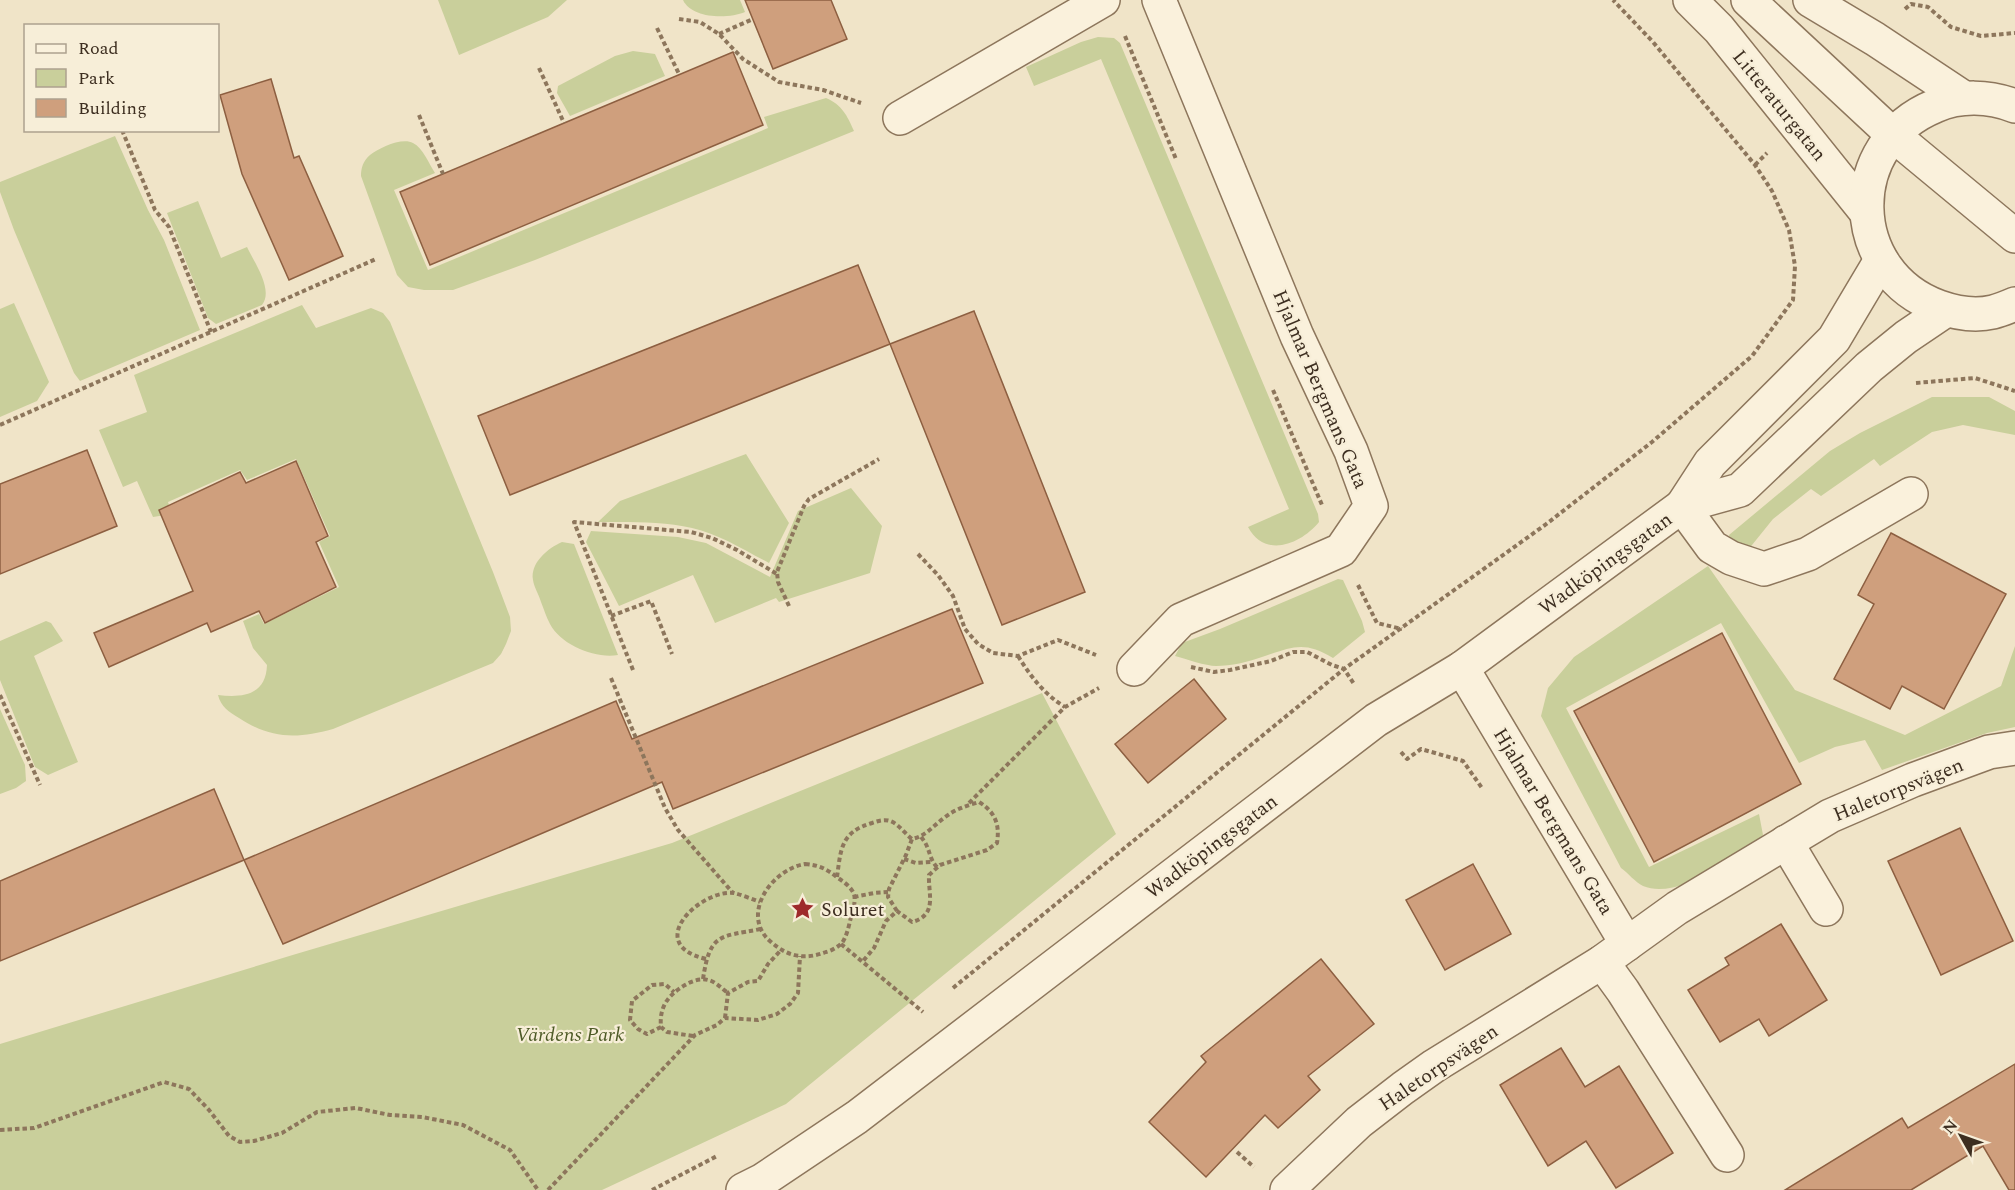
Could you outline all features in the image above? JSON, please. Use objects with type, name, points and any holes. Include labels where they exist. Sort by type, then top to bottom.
[{"type":"street","points":[[900,118],[1103,0]]},
{"type":"street","name":"Hjalmar Bergmans Gata","points":[[1134,669],[1181,620],[1341,550],[1371,506],[1351,451],[1297,336],[1159,0]]},
{"type":"street","name":"Litteraturgatan","points":[[1690,0],[1719,29],[1866,212]]},
{"type":"street","points":[[1748,0],[1893,135],[2015,236]]},
{"type":"street","points":[[1810,0],[1964,98]]},
{"type":"street","name":"Litteraturgatan","points":[[2008,314],[1970,314],[1946,310],[1927,303],[1909,291],[1893,277],[1881,260],[1871,237],[1866,212],[1867,195],[1875,163],[1893,135],[1908,121],[1944,102],[1964,98],[1993,99],[2015,106]]},
{"type":"street","name":"Wadköpingsgatan","points":[[743,1190],[763,1180],[857,1117],[1376,720],[1462,668],[1682,506],[1710,463],[1834,339],[1881,260]]},
{"type":"street","name":"Wadköpingsgatan","points":[[1682,506],[1740,490],[1869,367],[1906,336],[1946,310]]},
{"type":"street","points":[[1682,506],[1712,547],[1731,558],[1764,568],[1808,554],[1911,494]]},
{"type":"street","name":"Hjalmar Bergmans Gata","points":[[1462,668],[1615,953]]},
{"type":"street","name":"Haletorpsvägen","points":[[1287,1190],[1359,1122],[1403,1088],[1434,1066],[1615,953],[1677,908],[1830,816],[1913,780],[1989,752],[2015,748]]},
{"type":"street","points":[[1786,842],[1826,909]]},
{"type":"street","points":[[1615,953],[1623,991],[1727,1155]]},
{"type":"path","points":[[951,990],[1344,669],[1545,525],[1652,442],[1752,356],[1793,300],[1795,266],[1789,230],[1772,191],[1755,165],[1653,42],[1612,0]]},
{"type":"path","points":[[679,19],[700,22],[719,34],[743,59],[779,82],[837,94],[900,118]]},
{"type":"path","points":[[719,34],[753,19]]},
{"type":"path","points":[[657,28],[679,74]]},
{"type":"path","points":[[539,68],[564,123]]},
{"type":"path","points":[[419,115],[443,174]]},
{"type":"path","points":[[123,132],[155,210],[169,227],[211,332]]},
{"type":"path","points":[[0,425],[376,259]]},
{"type":"path","points":[[789,606],[778,582],[777,574],[804,506],[809,499],[879,459]]},
{"type":"path","points":[[633,670],[574,522],[691,532],[712,538],[777,574]]},
{"type":"path","points":[[918,554],[938,575],[953,596],[965,629],[978,644],[993,653],[1018,656],[1058,640],[1134,669],[1185,666],[1214,672],[1271,661],[1293,652],[1307,652],[1344,669],[1376,720],[1407,759],[1421,748],[1463,761],[1483,789]]},
{"type":"path","points":[[611,616],[651,601],[672,654]]},
{"type":"path","points":[[1018,656],[1039,686],[1065,707]]},
{"type":"path","points":[[967,805],[1065,707],[1134,669]]},
{"type":"path","points":[[611,678],[665,808],[678,830],[733,893]]},
{"type":"path","points":[[0,695],[40,785]]},
{"type":"path","points":[[979,802],[989,808],[997,820],[999,831],[997,843],[987,850],[940,865],[929,875],[928,887],[932,897],[928,911],[921,920],[912,922],[897,911],[888,897],[888,892],[912,839],[921,837],[960,807],[979,802]]},
{"type":"path","points":[[837,877],[844,844],[854,830],[883,820],[892,821],[912,839]]},
{"type":"path","points":[[921,837],[928,844],[932,862],[938,868]]},
{"type":"path","points":[[904,859],[916,863],[932,862]]},
{"type":"path","points":[[815,864],[837,877],[849,886],[854,897],[849,928],[841,944],[830,951],[810,957],[793,956],[769,941],[760,929],[757,916],[760,902],[776,878],[793,866],[815,864]]},
{"type":"path","points":[[854,897],[888,892]]},
{"type":"path","points":[[706,959],[693,956],[681,948],[677,941],[682,920],[708,898],[733,893],[760,902]]},
{"type":"path","points":[[862,961],[874,948],[886,921],[897,911]]},
{"type":"path","points":[[703,980],[706,959],[717,940],[728,933],[760,929]]},
{"type":"path","points":[[841,944],[923,1012],[915,1019]]},
{"type":"path","points":[[728,993],[748,982],[758,981],[768,964],[781,950]]},
{"type":"path","points":[[725,1018],[758,1020],[777,1014],[784,1009],[798,993],[800,956]]},
{"type":"path","points":[[661,1027],[663,1008],[674,992],[693,981],[710,980],[728,993]]},
{"type":"path","points":[[661,1027],[647,1034],[638,1029],[630,1020],[632,1001],[652,985],[665,984],[674,992]]},
{"type":"path","points":[[548,1190],[693,1036],[717,1025],[725,1018],[728,993]]},
{"type":"path","points":[[661,1027],[667,1032],[693,1036]]},
{"type":"path","points":[[0,1130],[34,1128],[164,1082],[189,1089],[229,1136],[240,1142],[254,1141],[282,1132],[317,1112],[356,1108],[462,1125],[510,1150],[538,1190]]},
{"type":"path","points":[[652,1190],[717,1155]]},
{"type":"green space","points":[[438,0],[567,0],[548,17],[459,55]]},
{"type":"green space","points":[[683,0],[740,0],[745,12],[729,16],[711,16],[694,11]]},
{"type":"green space","points":[[1098,37],[1114,38],[1120,43],[1318,514],[1319,522],[1303,537],[1293,542],[1283,545],[1264,543],[1255,537],[1248,527],[1289,509],[1101,59],[1034,86],[1026,67],[1081,42]]},
{"type":"green space","points":[[633,51],[655,54],[665,76],[570,116],[557,93],[558,86],[615,56]]},
{"type":"green space","points":[[826,98],[843,111],[854,131],[535,260],[453,290],[424,290],[408,287],[397,275],[361,176],[361,170],[368,157],[391,144],[403,141],[413,143],[423,152],[435,173],[394,190],[428,270],[768,128],[764,117]]},
{"type":"green space","points":[[115,136],[164,240],[200,330],[80,381],[74,373],[14,230],[0,192],[0,182]]},
{"type":"green space","points":[[198,201],[221,258],[247,247],[262,276],[266,292],[262,305],[216,324],[208,318],[167,213]]},
{"type":"green space","points":[[14,303],[49,382],[37,401],[0,417],[0,309]]},
{"type":"green space","points":[[302,305],[316,328],[371,308],[383,313],[390,322],[493,572],[510,617],[511,631],[501,654],[493,663],[333,729],[308,734],[284,735],[262,730],[232,714],[221,703],[218,695],[236,696],[252,692],[258,688],[266,675],[267,665],[253,648],[243,621],[259,614],[264,624],[339,587],[319,542],[330,536],[296,459],[247,480],[240,470],[168,502],[172,514],[153,517],[137,481],[123,487],[99,430],[147,412],[134,375]]},
{"type":"green space","points":[[1932,397],[1989,397],[2015,411],[2015,435],[1963,425],[1932,432],[1880,466],[1874,459],[1821,496],[1811,489],[1773,519],[1748,550],[1731,542],[1729,535],[1830,451],[1860,433]]},
{"type":"green space","points":[[746,454],[789,523],[769,563],[722,538],[692,528],[657,523],[598,522],[620,501]]},
{"type":"green space","points":[[851,488],[882,526],[870,573],[779,602],[776,598],[715,623],[693,575],[619,606],[586,542],[591,531],[678,537],[706,543],[770,577],[798,511]]},
{"type":"green space","points":[[562,542],[574,544],[618,655],[599,655],[580,649],[555,632],[549,621],[534,585],[533,574],[541,557]]},
{"type":"green space","points":[[1708,566],[1795,690],[1905,735],[2001,686],[2015,646],[2015,727],[1987,733],[1882,770],[1865,740],[1835,747],[1799,763],[1721,623],[1566,708],[1649,867],[1759,814],[1763,835],[1723,865],[1690,882],[1673,887],[1657,889],[1643,886],[1621,868],[1541,716],[1548,688],[1574,657]]},
{"type":"green space","points":[[1338,579],[1343,580],[1365,632],[1333,658],[1306,647],[1290,648],[1245,662],[1222,666],[1207,665],[1175,656],[1182,643]]},
{"type":"green space","points":[[46,621],[51,623],[63,641],[34,656],[78,762],[48,775],[35,767],[0,680],[0,641]]},
{"type":"green space","name":"Värdens Park","points":[[1042,693],[1116,834],[786,1104],[602,1190],[0,1190],[0,1044],[672,843]]},
{"type":"green space","points":[[0,709],[25,765],[26,781],[0,794]]},
{"type":"building","points":[[745,0],[831,0],[847,39],[773,69]]},
{"type":"building","points":[[733,52],[763,125],[430,265],[400,192]]},
{"type":"building","points":[[271,79],[294,158],[299,156],[343,256],[289,280],[242,174],[220,95]]},
{"type":"building","points":[[858,265],[890,344],[510,495],[478,416]]},
{"type":"building","points":[[974,311],[1085,592],[1002,625],[890,344]]},
{"type":"building","points":[[87,450],[117,526],[0,574],[0,484]]},
{"type":"building","points":[[296,461],[328,536],[316,542],[336,587],[265,623],[259,611],[211,632],[207,623],[109,667],[94,633],[193,591],[159,510],[240,472],[246,483]]},
{"type":"building","points":[[1891,533],[2006,594],[1944,709],[1902,686],[1890,709],[1834,679],[1874,604],[1858,595]]},
{"type":"building","points":[[952,609],[983,683],[673,809],[662,782],[283,944],[244,860],[616,701],[632,739]]},
{"type":"building","points":[[1722,633],[1801,784],[1654,862],[1574,711]]},
{"type":"building","points":[[1194,679],[1226,719],[1148,783],[1115,744]]},
{"type":"building","points":[[214,789],[244,860],[0,961],[0,881]]},
{"type":"building","points":[[1960,828],[2013,941],[1941,975],[1888,861]]},
{"type":"building","points":[[1473,864],[1511,934],[1445,970],[1406,900]]},
{"type":"building","points":[[1781,924],[1827,1000],[1769,1036],[1759,1019],[1720,1042],[1688,990],[1729,965],[1725,958]]},
{"type":"building","points":[[1321,959],[1374,1024],[1308,1076],[1320,1090],[1278,1128],[1265,1115],[1206,1177],[1149,1122],[1206,1062],[1201,1056]]},
{"type":"building","points":[[1561,1048],[1585,1087],[1619,1066],[1673,1153],[1616,1188],[1586,1141],[1548,1166],[1500,1085]]},
{"type":"building","points":[[2015,1064],[2015,1190],[2009,1190],[1983,1146],[1911,1190],[1785,1190],[1902,1118],[1908,1128]]},
{"type":"place","name":"Soluret","points":[[803,909]]}]
